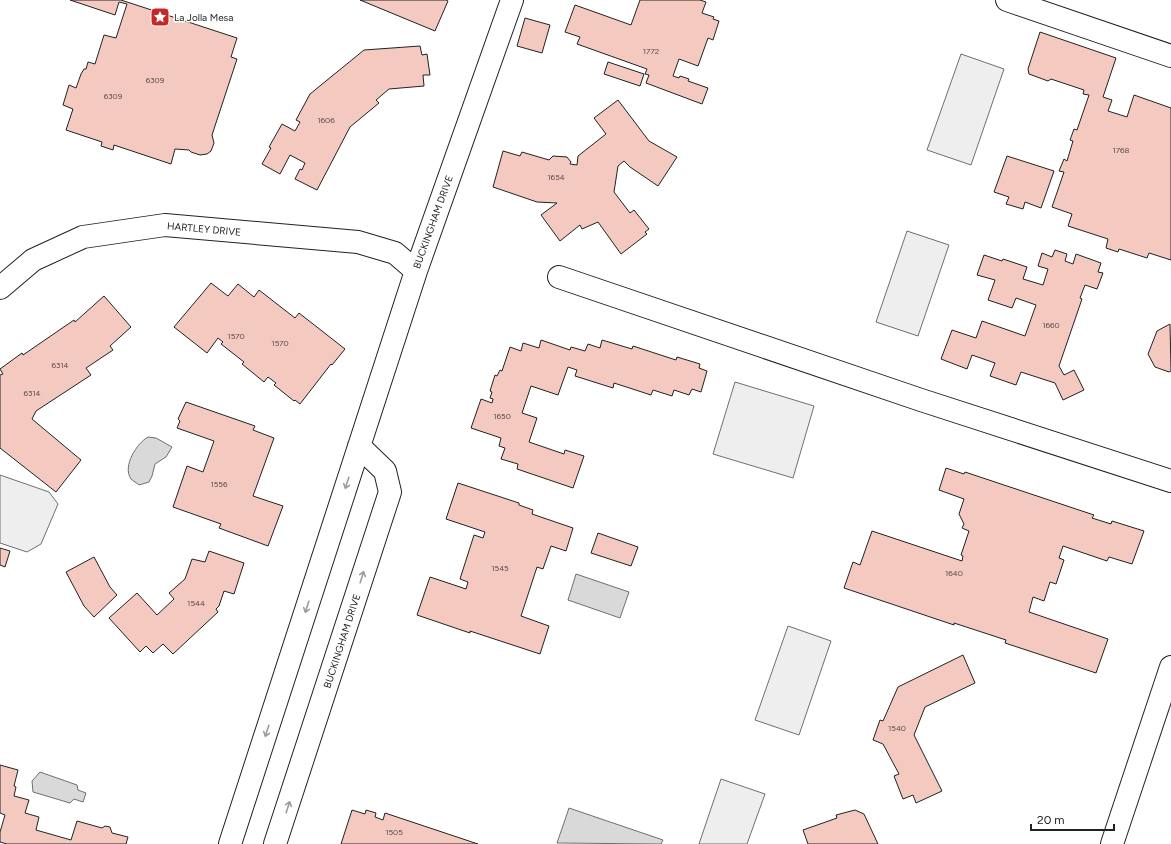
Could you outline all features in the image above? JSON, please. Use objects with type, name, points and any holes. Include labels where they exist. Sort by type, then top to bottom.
[{"type":"street","name":"BUCKINGHAM DRIVE","points":[[230,844],[416,271],[512,0]]},
{"type":"street","points":[[1007,0],[1171,56]]},
{"type":"street","name":"HARTLEY DRIVE","points":[[0,288],[33,260],[83,237],[165,225],[358,242],[395,253],[416,271]]},
{"type":"street","points":[[559,276],[921,400],[1171,481]]},
{"type":"street","name":"BUCKINGHAM DRIVE","points":[[276,844],[390,492],[385,472],[359,446]]},
{"type":"street","points":[[1112,844],[1171,667]]},
{"type":"shaded area","points":[[961,54],[1004,69],[971,165],[927,150]]},
{"type":"shaded area","points":[[907,231],[949,245],[918,336],[876,322]]},
{"type":"shaded area","points":[[735,382],[814,406],[793,478],[713,454]]},
{"type":"shaded area","points":[[148,437],[156,438],[172,447],[166,457],[155,464],[149,482],[139,485],[131,479],[128,468],[135,449]]},
{"type":"shaded area","points":[[0,475],[49,492],[58,504],[41,544],[27,552],[0,543]]},
{"type":"shaded area","points":[[576,574],[629,592],[620,618],[568,600]]},
{"type":"shaded area","points":[[788,626],[831,641],[799,735],[755,720]]},
{"type":"shaded area","points":[[40,772],[77,785],[78,790],[86,793],[83,802],[74,799],[70,803],[33,792],[32,781]]},
{"type":"shaded area","points":[[721,779],[765,794],[747,844],[699,844]]},
{"type":"shaded area","points":[[569,808],[663,840],[661,844],[557,843]]},
{"type":"building","points":[[70,0],[121,0],[237,38],[231,57],[237,59],[212,135],[214,143],[211,151],[207,154],[200,155],[189,150],[175,149],[171,164],[114,145],[113,150],[101,146],[102,142],[66,130],[73,109],[63,105],[69,85],[76,88],[81,74],[84,69],[86,69],[88,62],[95,64],[104,35],[116,38],[127,4],[119,2],[115,15]]},
{"type":"building","points":[[360,0],[446,0],[448,1],[435,31]]},
{"type":"building","points":[[640,0],[700,0],[706,2],[702,13],[714,17],[713,19],[719,21],[713,40],[708,38],[698,66],[679,59],[673,76],[679,78],[680,76],[689,79],[688,81],[708,88],[702,104],[646,83],[649,75],[645,74],[647,69],[577,44],[580,37],[565,32],[575,5],[631,25]]},
{"type":"building","points":[[525,18],[550,25],[542,53],[517,46]]},
{"type":"building","points":[[1040,32],[1116,58],[1103,97],[1112,100],[1108,111],[1127,117],[1134,95],[1171,108],[1171,260],[1149,253],[1147,258],[1119,249],[1118,252],[1106,248],[1108,239],[1068,226],[1072,214],[1052,207],[1064,172],[1059,171],[1064,159],[1067,161],[1073,141],[1070,140],[1074,129],[1077,130],[1089,95],[1083,94],[1084,90],[1051,79],[1048,81],[1029,74],[1028,69]]},
{"type":"building","points":[[420,46],[422,55],[427,54],[430,75],[423,75],[424,86],[389,89],[376,100],[379,103],[350,127],[317,190],[295,179],[305,163],[290,155],[280,174],[262,164],[271,148],[269,147],[282,124],[295,131],[300,122],[296,120],[310,94],[364,50]]},
{"type":"building","points":[[608,62],[644,74],[640,86],[604,74]]},
{"type":"building","points":[[618,100],[649,141],[677,157],[658,186],[630,167],[624,161],[618,166],[614,192],[630,213],[634,210],[649,229],[645,232],[647,234],[621,254],[598,222],[582,229],[580,225],[560,241],[541,215],[557,203],[537,202],[493,187],[503,151],[520,156],[522,152],[549,160],[553,156],[567,157],[571,162],[570,164],[577,165],[578,156],[606,134],[594,118]]},
{"type":"building","points":[[1007,156],[1054,171],[1041,208],[1025,202],[1023,209],[1006,204],[1009,197],[994,192]]},
{"type":"building","points":[[1055,250],[1067,254],[1065,261],[1073,264],[1076,254],[1101,263],[1098,272],[1103,273],[1097,289],[1085,285],[1080,298],[1082,299],[1059,366],[1064,375],[1074,370],[1084,390],[1063,400],[1055,383],[1021,372],[1016,385],[990,376],[995,363],[972,355],[967,369],[941,359],[952,330],[976,338],[982,321],[1025,336],[1036,305],[1016,298],[1012,308],[988,300],[995,280],[977,275],[984,255],[1002,261],[1003,259],[1027,267],[1023,279],[1043,285],[1048,269],[1038,266],[1042,253],[1052,257]]},
{"type":"building","points":[[211,283],[228,296],[238,284],[254,297],[259,290],[295,318],[299,313],[345,349],[332,365],[331,364],[300,404],[274,385],[276,383],[268,377],[264,382],[242,364],[244,362],[221,344],[223,342],[218,338],[207,353],[174,327]]},
{"type":"building","points":[[104,296],[131,327],[110,346],[113,350],[86,368],[91,375],[36,411],[32,419],[81,460],[56,492],[0,448],[0,375],[3,374],[0,369],[74,320],[75,322]]},
{"type":"building","points":[[1170,324],[1171,371],[1169,372],[1155,367],[1148,354],[1157,331]]},
{"type":"building","points":[[541,340],[570,350],[571,347],[585,351],[588,344],[600,348],[602,340],[632,349],[633,346],[676,360],[677,357],[700,364],[699,368],[707,371],[701,392],[692,389],[689,395],[674,390],[672,396],[653,390],[651,395],[614,383],[613,388],[575,376],[577,370],[568,367],[558,395],[531,386],[522,413],[537,418],[529,442],[564,454],[565,450],[584,456],[573,488],[517,469],[518,464],[501,459],[505,448],[499,446],[501,438],[471,428],[481,399],[492,403],[493,399],[490,398],[492,392],[490,391],[495,375],[497,376],[500,370],[502,371],[510,347],[521,351],[523,343],[539,348]]},
{"type":"building","points":[[186,402],[255,426],[253,430],[274,438],[253,496],[283,506],[268,546],[219,528],[221,524],[173,507],[187,466],[203,472],[214,441],[177,428],[180,421],[178,419]]},
{"type":"building","points":[[946,468],[964,474],[965,472],[1094,515],[1092,518],[1111,524],[1112,521],[1144,531],[1132,564],[1109,557],[1107,561],[1063,546],[1059,558],[1064,560],[1056,584],[1050,582],[1044,601],[1033,597],[1029,612],[1108,639],[1096,673],[1005,643],[1006,640],[954,623],[954,625],[844,588],[853,562],[860,565],[872,531],[962,561],[963,556],[961,555],[969,531],[962,528],[964,524],[959,514],[964,499],[939,490]]},
{"type":"building","points":[[458,483],[519,503],[519,505],[533,510],[532,514],[573,528],[566,551],[551,546],[543,569],[537,567],[521,616],[549,626],[540,654],[417,615],[430,577],[466,589],[468,582],[460,579],[474,535],[483,538],[485,532],[446,519]]},
{"type":"building","points":[[598,533],[638,547],[631,566],[591,553]]},
{"type":"building","points":[[0,548],[10,551],[5,567],[0,565]]},
{"type":"building","points":[[209,551],[244,563],[234,594],[224,591],[219,606],[216,609],[218,612],[173,654],[163,644],[153,653],[146,646],[140,652],[109,618],[137,593],[157,615],[174,599],[169,593],[185,579],[192,559],[205,562]]},
{"type":"building","points":[[94,557],[110,587],[117,595],[94,617],[84,606],[66,572]]},
{"type":"building","points":[[963,655],[975,683],[925,707],[914,735],[942,791],[916,803],[913,795],[903,799],[894,776],[899,774],[883,744],[873,740],[880,720],[883,721],[898,687]]},
{"type":"building","points":[[0,765],[18,770],[14,786],[16,787],[14,796],[29,800],[25,813],[39,817],[36,830],[71,840],[77,821],[102,828],[105,826],[110,827],[112,833],[128,837],[126,844],[7,844],[0,842],[0,832],[5,815],[0,813]]},
{"type":"building","points":[[352,810],[365,814],[366,810],[376,813],[375,817],[383,820],[385,813],[478,844],[341,844]]},
{"type":"building","points":[[855,810],[864,814],[878,844],[808,844],[803,830],[837,818],[836,815]]},
{"type":"place","name":"La Jolla Mesa","points":[[160,17]]}]
